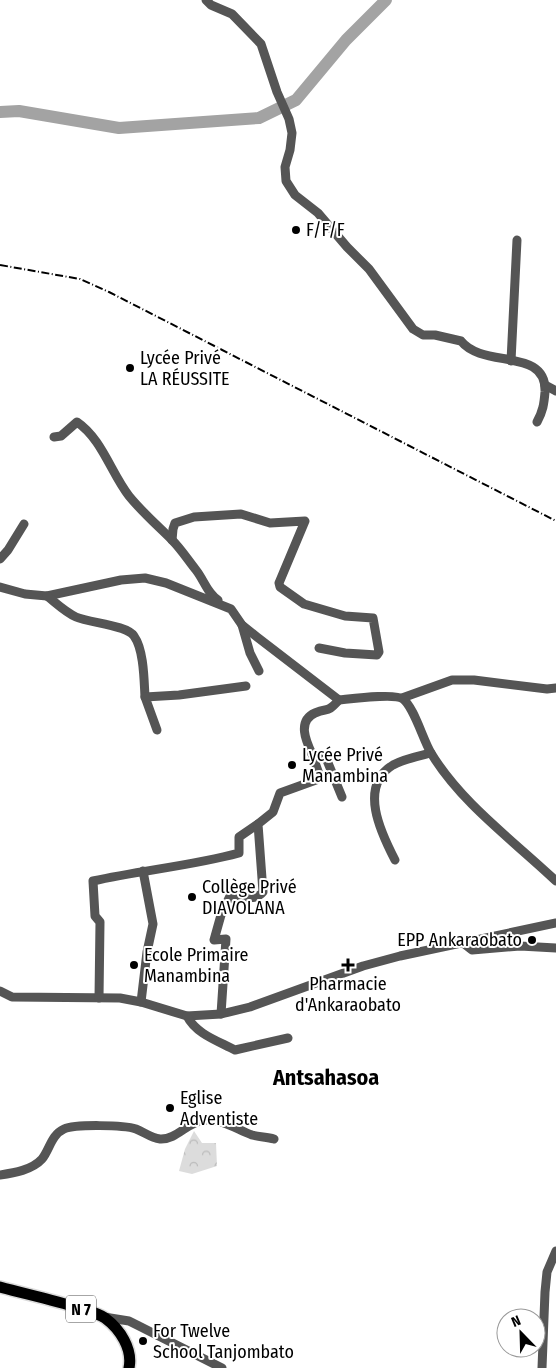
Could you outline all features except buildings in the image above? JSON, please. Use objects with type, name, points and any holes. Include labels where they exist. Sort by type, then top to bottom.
[{"type":"main road","name":"N 7","points":[[0,1287],[104,1317],[120,1332],[128,1348],[131,1361],[129,1368]]},
{"type":"street","points":[[206,0],[211,5],[232,14],[261,44],[281,101],[287,112],[292,133],[285,167],[286,181],[295,195],[318,213],[369,268],[414,328],[423,335],[435,335],[461,341],[467,349],[478,354],[526,363],[538,371],[543,377],[545,385],[544,410],[538,422]]},
{"type":"street","points":[[511,361],[517,240]]},
{"type":"street","points":[[545,385],[556,391]]},
{"type":"street","points":[[54,437],[60,436],[77,422],[82,425],[94,439],[128,495],[172,540],[200,574],[214,597],[231,609],[242,624],[339,700]]},
{"type":"street","points":[[172,540],[175,524],[194,517],[241,514],[270,523],[305,521],[279,583],[280,587],[304,604],[345,616],[373,618],[379,652],[377,655],[345,653],[319,648]]},
{"type":"street","points":[[0,559],[8,550],[24,524]]},
{"type":"street","points":[[0,588],[25,594],[47,596],[121,580],[146,578],[166,583],[231,609]]},
{"type":"street","points":[[47,596],[75,616],[108,626],[122,627],[133,634],[139,645],[145,697],[157,730]]},
{"type":"street","points":[[242,624],[250,653],[259,671]]},
{"type":"street","points":[[99,998],[100,922],[94,916],[93,881],[222,858],[239,853],[239,837],[273,812],[280,793],[316,780],[319,774],[303,729],[306,720],[315,713],[330,710],[339,700],[394,696],[402,698],[452,680],[474,680],[547,689],[556,688]]},
{"type":"street","points":[[145,697],[179,695],[246,686]]},
{"type":"street","points":[[402,698],[409,706],[431,753],[452,782],[473,806],[524,850],[556,881]]},
{"type":"street","points":[[395,860],[378,826],[374,789],[387,769],[395,764],[431,753]]},
{"type":"street","points":[[312,754],[326,758],[342,797]]},
{"type":"street","points":[[221,1014],[226,940],[214,940],[221,915],[231,894],[254,898],[260,896],[263,892],[258,824]]},
{"type":"street","points":[[141,1002],[146,952],[153,924],[143,871]]},
{"type":"street","points":[[0,990],[12,997],[120,998],[141,1002],[187,1016],[221,1014],[250,1007],[363,966],[400,956],[556,923]]},
{"type":"street","points":[[463,943],[472,950],[520,946],[556,948]]},
{"type":"street","points":[[187,1016],[197,1029],[235,1050],[288,1038]]},
{"type":"street","points":[[0,1174],[26,1169],[41,1159],[55,1135],[73,1126],[124,1127],[134,1129],[154,1138],[168,1139],[194,1123],[205,1120],[221,1122],[253,1135],[274,1139]]},
{"type":"street","points":[[542,1368],[547,1272],[556,1251]]},
{"type":"street","points":[[104,1317],[129,1321],[141,1326],[222,1368]]},
{"type":"green space","points":[[194,1131],[202,1143],[216,1143],[217,1166],[192,1174],[179,1171],[185,1149]]},
{"type":"waterway","points":[[0,112],[19,111],[119,128],[259,118],[296,100],[346,40],[386,0]]},
{"type":"railway","points":[[0,265],[80,279],[109,292],[556,521]]},
{"type":"place","name":"F/F/F","points":[[296,230]]},
{"type":"place","name":"Lycée Privé LA RÉUSSITE","points":[[130,368]]},
{"type":"place","name":"Lycée Privé Manambina","points":[[292,765]]},
{"type":"place","name":"Collège Privé DIAVOLANA","points":[[192,897]]},
{"type":"place","name":"EPP Ankaraobato","points":[[532,940]]},
{"type":"place","name":"Ecole Primaire Manambina","points":[[134,965]]},
{"type":"place","name":"Pharmacie d'Ankaraobato","points":[[348,965]]},
{"type":"place","name":"Eglise Adventiste","points":[[170,1108]]},
{"type":"place","name":"For Twelve School Tanjombato","points":[[143,1341]]},
{"type":"district","name":"Antsahasoa","points":[[326,1077]]}]
